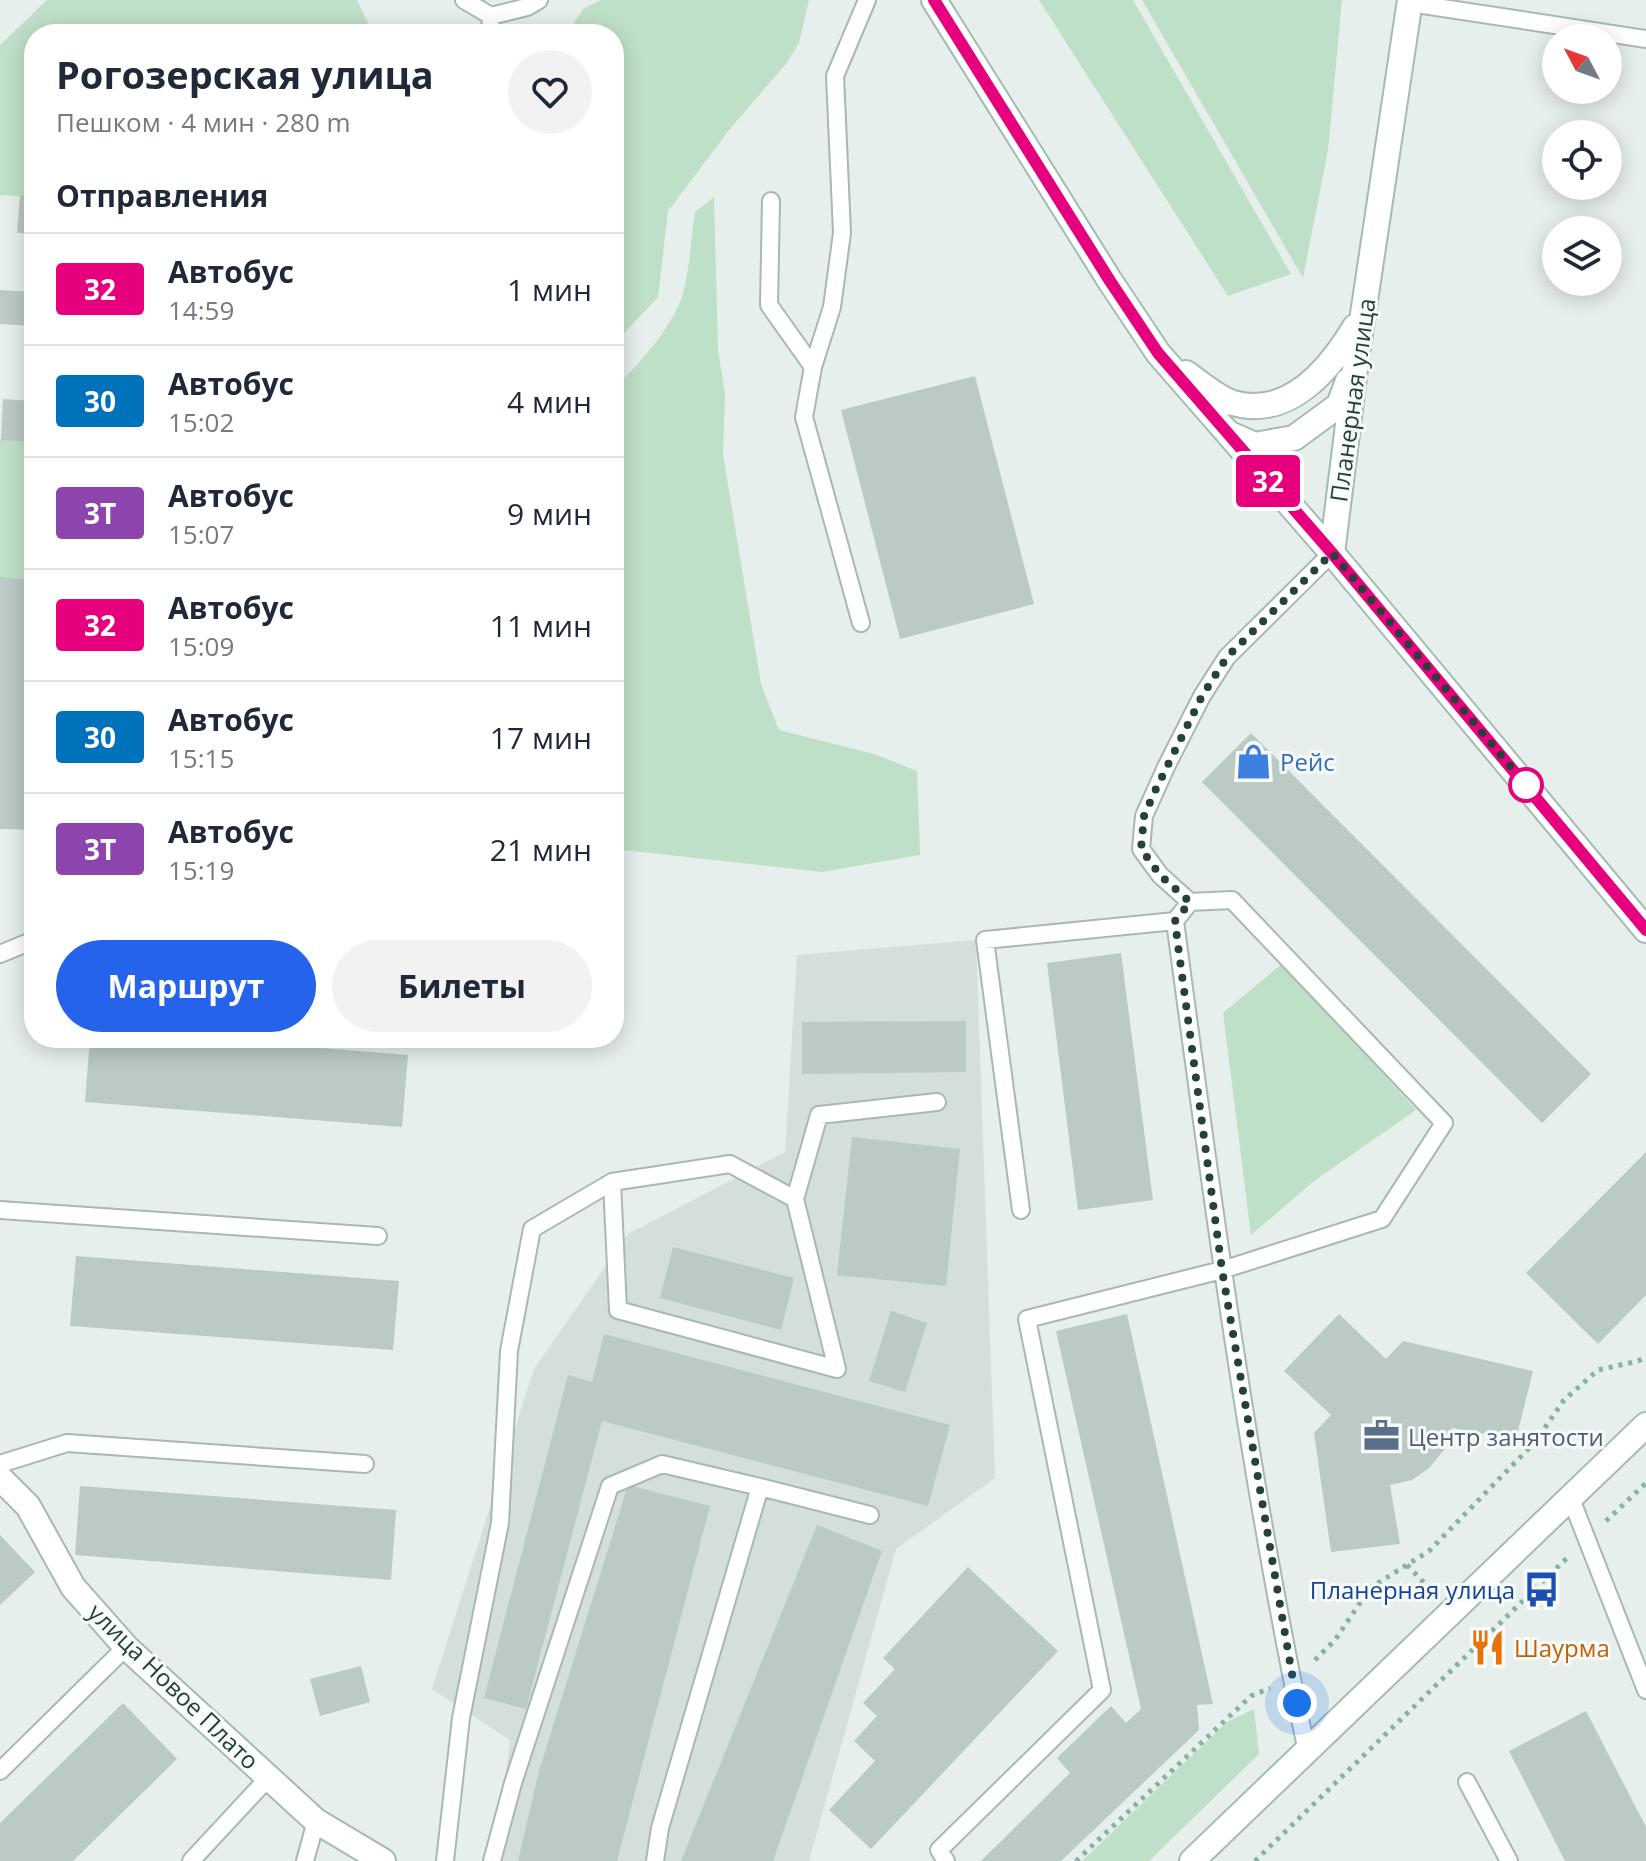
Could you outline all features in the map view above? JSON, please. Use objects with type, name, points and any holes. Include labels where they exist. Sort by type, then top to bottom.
[{"type":"main road","points":[[934,0],[1158,353],[1332,553],[1642,920]]},
{"type":"main road","name":"Планерная улица","points":[[1332,553],[1356,361],[1410,2]]},
{"type":"main road","points":[[1158,353],[1233,403],[1274,403],[1286,400],[1317,379],[1340,353],[1364,311]]},
{"type":"main road","points":[[1224,431],[1255,445],[1294,438],[1339,405],[1356,361]]},
{"type":"main road","points":[[1192,1861],[1646,1425]]},
{"type":"main road","name":"улица Новое Плато","points":[[0,1478],[28,1506],[73,1587],[126,1647],[316,1821],[383,1861]]},
{"type":"lane","points":[[464,0],[491,16],[527,7],[539,0]]},
{"type":"lane","points":[[861,623],[804,417],[813,367],[832,307],[842,233],[835,76],[867,0]]},
{"type":"lane","points":[[1410,2],[1646,39]]},
{"type":"lane","points":[[491,16],[491,24]]},
{"type":"lane","points":[[771,201],[769,305],[813,367]]},
{"type":"lane","points":[[937,1857],[1102,1690],[1027,1319],[1222,1270],[1382,1219],[1444,1123],[1232,900],[1190,902],[1160,875],[1141,849],[1144,816],[1202,696],[1227,657],[1332,553]]},
{"type":"lane","points":[[1190,902],[1175,921],[1222,1270],[1307,1752]]},
{"type":"lane","points":[[1021,1210],[985,940],[1175,921]]},
{"type":"lane","points":[[0,954],[24,944]]},
{"type":"lane","points":[[612,1182],[618,1310],[837,1369],[795,1199],[819,1115],[937,1102]]},
{"type":"lane","points":[[445,1861],[461,1718],[500,1523],[509,1351],[532,1229],[612,1182],[730,1164],[795,1199]]},
{"type":"lane","points":[[0,1210],[378,1236]]},
{"type":"lane","points":[[0,1464],[67,1443],[365,1464]]},
{"type":"lane","points":[[492,1861],[513,1783],[610,1486],[662,1464],[870,1515]]},
{"type":"lane","points":[[655,1861],[660,1828],[760,1487]]},
{"type":"lane","points":[[1571,1499],[1646,1690]]},
{"type":"lane","points":[[0,1771],[126,1647]]},
{"type":"lane","points":[[191,1861],[269,1777]]},
{"type":"lane","points":[[1467,1782],[1509,1861]]},
{"type":"lane","points":[[305,1861],[316,1821]]},
{"type":"path","points":[[1076,1861],[1251,1696],[1303,1673],[1335,1640],[1370,1588],[1429,1551],[1535,1442],[1564,1400],[1598,1370],[1646,1357]]},
{"type":"path","points":[[1255,1861],[1646,1483]]},
{"type":"shaded area","points":[[976,940],[995,1478],[896,1549],[809,1861],[495,1861],[510,1740],[432,1689],[534,1369],[628,1234],[785,1152],[797,955]]},
{"type":"green space","points":[[47,0],[357,0],[368,24],[24,24],[24,196],[0,195],[0,45]]},
{"type":"green space","points":[[601,0],[809,0],[799,43],[786,64],[729,130],[668,211],[658,297],[624,333],[624,24],[573,24],[583,9]]},
{"type":"green space","points":[[1039,0],[1133,0],[1291,274],[1228,296]]},
{"type":"green space","points":[[1142,0],[1342,0],[1328,150],[1303,278]]},
{"type":"green space","points":[[714,197],[718,350],[725,393],[723,455],[761,684],[779,730],[877,755],[917,771],[920,855],[822,872],[624,850],[624,378],[664,331],[679,305],[689,263],[695,212]]},
{"type":"green space","points":[[0,439],[24,441],[24,579],[0,578]]},
{"type":"green space","points":[[1283,963],[1416,1110],[1314,1181],[1251,1235],[1223,1013]]},
{"type":"green space","points":[[1254,1709],[1259,1754],[1149,1861],[1082,1861],[1227,1722]]},
{"type":"building","points":[[20,195],[24,195],[24,233],[17,233]]},
{"type":"building","points":[[0,290],[24,291],[24,325],[0,324]]},
{"type":"building","points":[[975,376],[1034,604],[900,639],[841,410]]},
{"type":"building","points":[[3,399],[24,400],[24,441],[1,440]]},
{"type":"building","points":[[0,577],[24,579],[24,830],[0,829]]},
{"type":"building","points":[[1251,733],[1591,1074],[1542,1123],[1202,782]]},
{"type":"building","points":[[1121,953],[1153,1200],[1078,1210],[1047,963]]},
{"type":"building","points":[[966,1021],[966,1072],[802,1074],[802,1022]]},
{"type":"building","points":[[89,1048],[320,1048],[408,1055],[402,1127],[85,1102]]},
{"type":"building","points":[[852,1137],[960,1149],[946,1286],[837,1275]]},
{"type":"building","points":[[1646,1152],[1646,1295],[1598,1344],[1526,1273]]},
{"type":"building","points":[[673,1247],[794,1278],[781,1330],[660,1298]]},
{"type":"building","points":[[76,1256],[399,1281],[393,1350],[70,1326]]},
{"type":"building","points":[[891,1311],[927,1323],[905,1392],[869,1381]]},
{"type":"building","points":[[1127,1314],[1213,1704],[1197,1705],[1199,1730],[1061,1861],[981,1861],[1070,1773],[1057,1758],[1111,1706],[1126,1723],[1141,1709],[1056,1331]]},
{"type":"building","name":"Центр занятости","points":[[1339,1314],[1386,1359],[1403,1341],[1533,1371],[1516,1439],[1452,1428],[1444,1450],[1429,1468],[1412,1480],[1390,1485],[1400,1544],[1331,1552],[1314,1433],[1331,1415],[1284,1371]]},
{"type":"building","points":[[604,1334],[950,1425],[928,1506],[602,1421],[526,1709],[484,1698],[568,1375],[592,1382]]},
{"type":"building","points":[[628,1485],[710,1506],[617,1861],[518,1861],[539,1771]]},
{"type":"building","points":[[80,1486],[396,1510],[391,1580],[75,1555]]},
{"type":"building","points":[[817,1525],[882,1551],[773,1861],[681,1861]]},
{"type":"building","points":[[0,1535],[35,1572],[0,1605]]},
{"type":"building","points":[[968,1567],[1058,1651],[871,1849],[829,1810],[875,1761],[854,1741],[877,1716],[863,1703],[895,1669],[883,1658]]},
{"type":"building","points":[[361,1666],[370,1702],[320,1716],[310,1679]]},
{"type":"building","points":[[123,1703],[177,1759],[73,1861],[0,1861],[0,1823]]},
{"type":"building","points":[[1586,1711],[1646,1827],[1646,1861],[1565,1861],[1509,1751]]},
{"type":"bus line","name":"32","points":[[934,0],[1158,353],[1332,553],[1646,930]]},
{"type":"place","name":"Рейс","points":[[1254,761]]},
{"type":"place","name":"Центр занятости","points":[[1382,1436]]},
{"type":"place","name":"Планерная улица","points":[[1541,1589]]},
{"type":"place","name":"Шаурма","points":[[1488,1647]]},
{"type":"route","points":[[1297,1703],[1222,1270],[1179,953],[1175,921],[1190,902],[1160,875],[1141,849],[1144,816],[1202,696],[1227,657],[1276,605],[1332,553],[1526,785]]}]
